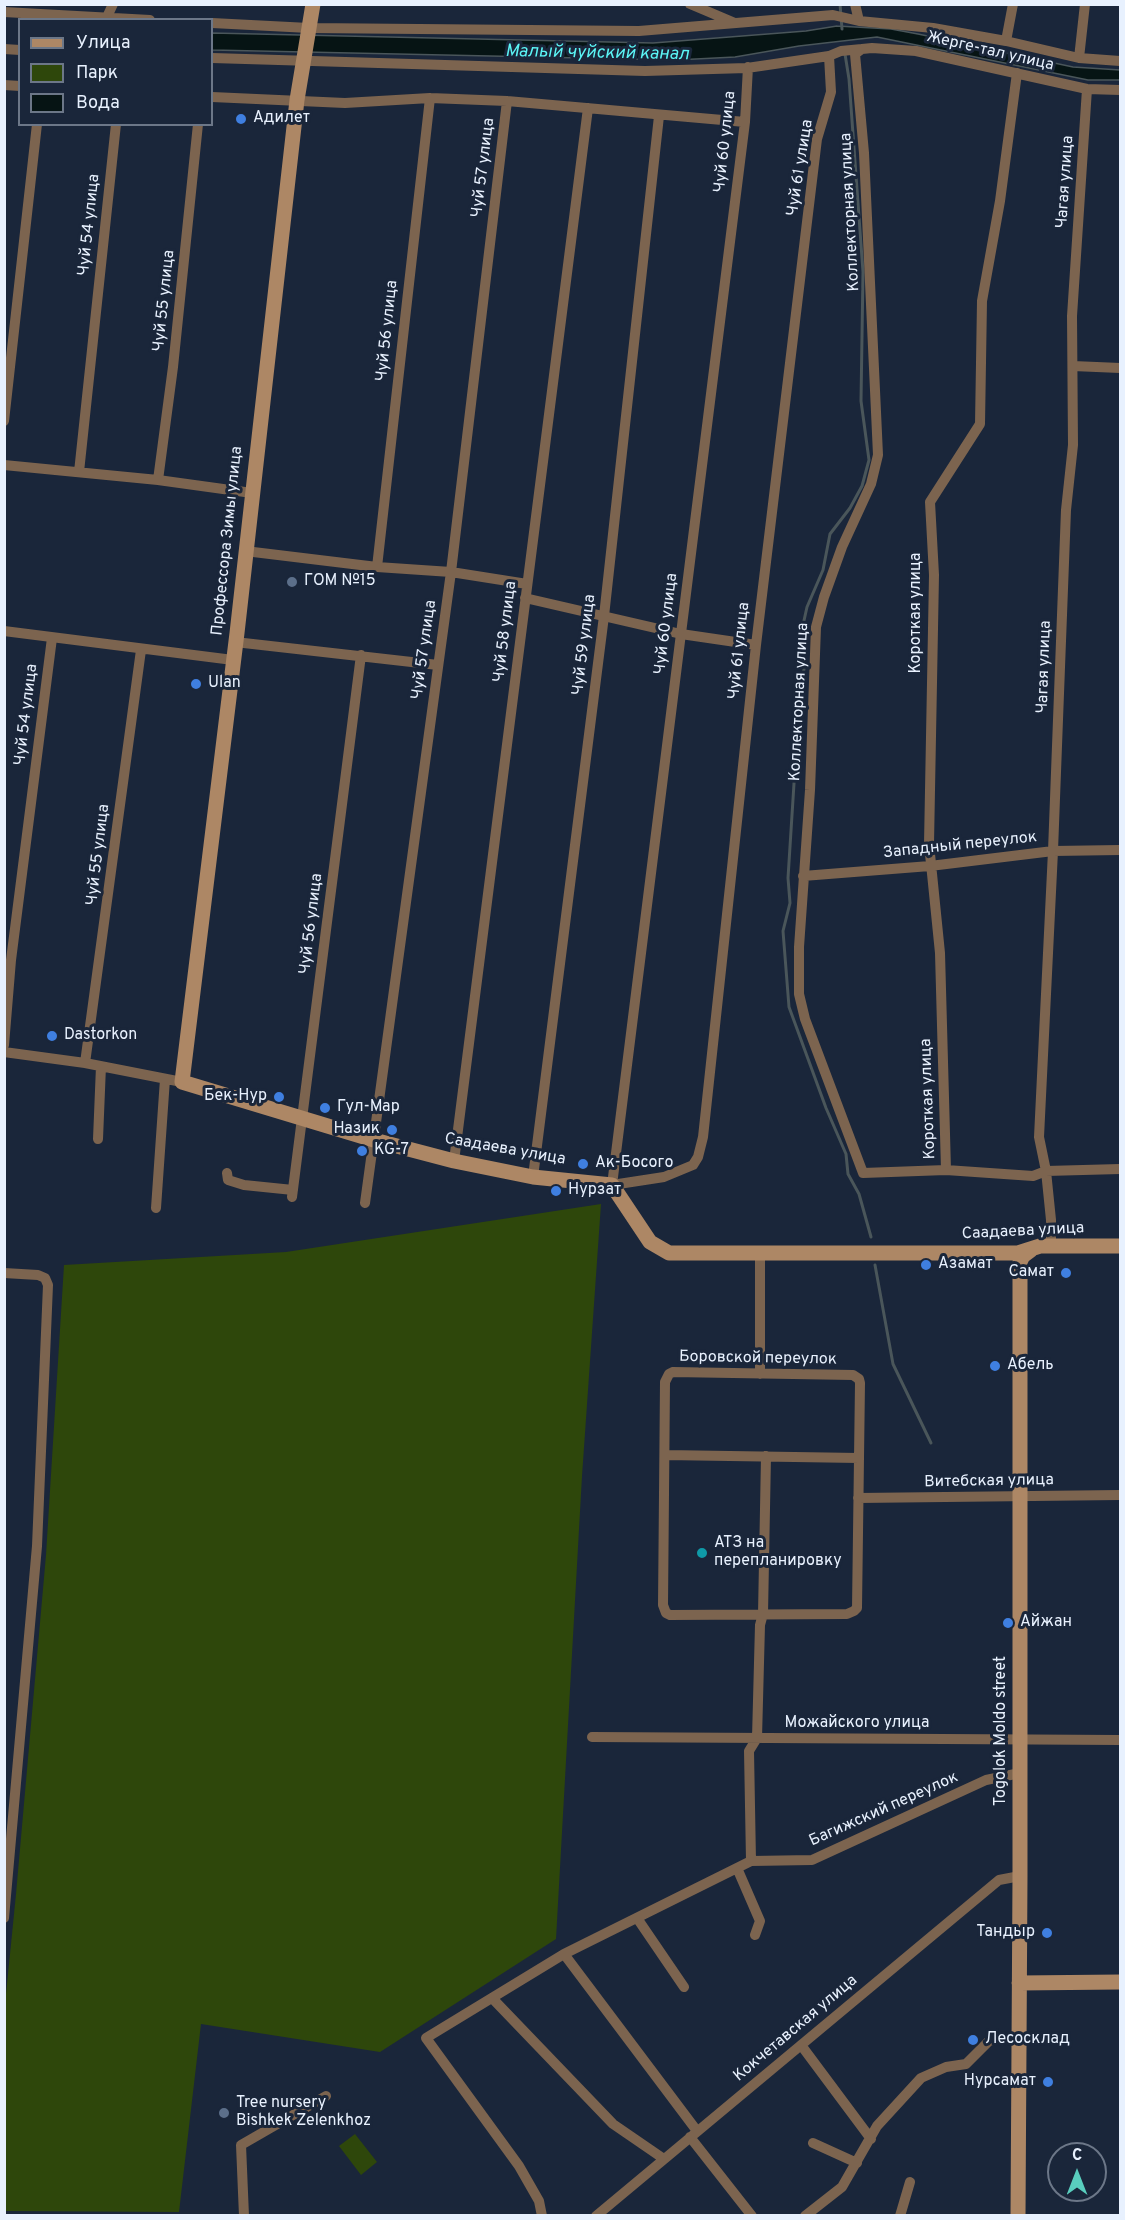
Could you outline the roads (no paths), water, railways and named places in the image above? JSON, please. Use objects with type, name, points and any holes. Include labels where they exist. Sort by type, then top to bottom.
[{"type":"street","points":[[107,17],[113,4]]},
{"type":"street","name":"Профессора Зимы улица","points":[[182,1082],[297,100],[313,4]]},
{"type":"street","points":[[690,4],[738,24]]},
{"type":"street","points":[[855,4],[859,21]]},
{"type":"street","points":[[1006,41],[1013,4]]},
{"type":"street","points":[[1079,58],[1085,4]]},
{"type":"street","points":[[11,9],[121,18]]},
{"type":"street","points":[[213,23],[309,28],[639,31],[833,15],[859,21],[933,28],[1006,41],[1079,58],[1120,61]]},
{"type":"street","name":"Жерге-тал улица","points":[[829,56],[841,51],[859,52],[872,48],[916,51],[1087,89],[1120,90]]},
{"type":"street","name":"Коллекторная улица","points":[[859,52],[878,455],[871,484],[842,548],[816,627],[810,790],[799,947],[800,994],[806,1019],[863,1173],[946,1170]]},
{"type":"street","points":[[213,58],[645,71],[748,67],[829,56]]},
{"type":"street","name":"Чуй 61 улица","points":[[612,1185],[664,1176],[693,1166],[703,1137],[756,645],[818,139],[831,92],[829,56]]},
{"type":"street","name":"Чуй 60 улица","points":[[612,1185],[745,122],[748,67]]},
{"type":"street","name":"Короткая улица","points":[[946,1170],[939,953],[929,843],[934,575],[930,502],[980,424],[982,301],[1000,201],[1017,73]]},
{"type":"street","name":"Чагая улица","points":[[1051,1246],[1046,1171],[1039,1137],[1066,510],[1073,446],[1072,316],[1087,89]]},
{"type":"street","points":[[213,98],[345,103],[430,98],[507,101],[745,122]]},
{"type":"street","name":"Чуй 56 улица","points":[[377,567],[430,98]]},
{"type":"street","name":"Чуй 57 улица","points":[[365,1203],[451,572],[507,101]]},
{"type":"street","name":"Чуй 58 улица","points":[[454,1161],[588,108]]},
{"type":"street","name":"Чуй 59 улица","points":[[533,1177],[604,616],[659,116]]},
{"type":"street","points":[[4,421],[37,126]]},
{"type":"street","name":"Чуй 54 улица","points":[[79,472],[116,126]]},
{"type":"street","name":"Чуй 55 улица","points":[[158,480],[173,366],[198,126]]},
{"type":"street","points":[[1073,366],[1120,368]]},
{"type":"street","points":[[4,465],[252,492]]},
{"type":"street","points":[[245,551],[377,567],[451,572],[527,584]]},
{"type":"street","points":[[525,598],[681,634],[756,645]]},
{"type":"street","points":[[4,631],[233,660]]},
{"type":"street","name":"Чуй 54 улица","points":[[4,1045],[11,960],[52,638]]},
{"type":"street","points":[[235,642],[362,654],[438,665]]},
{"type":"street","name":"Чуй 55 улица","points":[[84,1063],[141,650]]},
{"type":"street","name":"Чуй 56 улица","points":[[227,1173],[228,1180],[244,1185],[292,1193],[362,654]]},
{"type":"street","name":"Западный переулок","points":[[803,876],[930,866],[1053,851],[1120,850]]},
{"type":"street","name":"Саадаева улица","points":[[4,1052],[84,1063],[182,1082],[374,1140],[454,1161],[533,1177],[612,1185],[650,1242],[669,1253],[1018,1253],[1040,1246],[1120,1246]]},
{"type":"street","points":[[98,1139],[101,1066]]},
{"type":"street","points":[[156,1208],[165,1079]]},
{"type":"street","points":[[946,1170],[1033,1176],[1046,1171],[1120,1169]]},
{"type":"street","name":"Togolok Moldo street","points":[[1018,2216],[1020,1262],[1030,1250]]},
{"type":"street","points":[[759,1253],[760,1374]]},
{"type":"street","points":[[4,1273],[38,1275],[45,1278],[48,1285],[37,1546],[4,1918]]},
{"type":"street","name":"Боровской переулок","points":[[673,1372],[856,1377],[860,1383],[857,1608],[847,1614],[670,1615],[664,1609],[664,1455],[665,1382],[669,1374],[673,1372]]},
{"type":"street","points":[[664,1455],[859,1458]]},
{"type":"street","points":[[751,1861],[750,1751],[757,1738],[760,1625],[763,1614],[766,1456]]},
{"type":"street","name":"Витебская улица","points":[[858,1498],[1120,1495]]},
{"type":"street","name":"Можайского улица","points":[[592,1737],[1120,1740]]},
{"type":"street","name":"Багижский переулок","points":[[542,2216],[539,2201],[519,2166],[426,2038],[564,1954],[751,1861],[812,1860],[986,1780],[1020,1773]]},
{"type":"street","points":[[737,1868],[760,1921],[755,1935]]},
{"type":"street","name":"Кокчетавская улица","points":[[596,2216],[999,1880],[1020,1876]]},
{"type":"street","points":[[637,1918],[684,1988]]},
{"type":"street","points":[[564,1954],[752,2216]]},
{"type":"street","points":[[1019,1983],[1120,1982]]},
{"type":"street","points":[[492,1998],[613,2124],[664,2159]]},
{"type":"street","points":[[805,2216],[842,2187],[878,2126],[921,2078],[946,2067],[966,2064],[989,2042],[997,2039],[1018,2038]]},
{"type":"street","points":[[801,2045],[871,2139]]},
{"type":"street","points":[[244,2216],[241,2145],[326,2096]]},
{"type":"street","points":[[813,2143],[857,2163]]},
{"type":"street","points":[[900,2216],[910,2182]]},
{"type":"water","name":"Малый чуйский канал","points":[[837,26],[891,29],[1073,67],[1120,70],[1120,80],[1088,80],[877,37],[799,46],[735,57],[676,60],[213,50],[213,33],[653,43],[806,31]]},
{"type":"waterway","points":[[840,4],[842,29]]},
{"type":"waterway","points":[[845,54],[849,79],[863,272],[861,401],[869,460],[862,486],[850,508],[830,534],[823,570],[807,607],[803,625],[804,669],[800,689],[788,878],[790,903],[783,931],[789,1007],[826,1108],[846,1154],[848,1174],[859,1194],[871,1237]]},
{"type":"waterway","points":[[875,1265],[893,1364],[931,1443]]},
{"type":"place","name":"Адилет","points":[[241,119]]},
{"type":"place","name":"ГОМ №15","points":[[292,582]]},
{"type":"place","name":"Ulan","points":[[196,684]]},
{"type":"place","name":"Dastorkon","points":[[52,1036]]},
{"type":"place","name":"Бек-Нур","points":[[279,1097]]},
{"type":"place","name":"Гул-Мар","points":[[325,1108]]},
{"type":"place","name":"Назик","points":[[392,1130]]},
{"type":"place","name":"KG-7","points":[[362,1151]]},
{"type":"place","name":"Ак-Босого","points":[[583,1164]]},
{"type":"place","name":"Нурзат","points":[[556,1191]]},
{"type":"place","name":"Азамат","points":[[926,1265]]},
{"type":"place","name":"Самат","points":[[1066,1273]]},
{"type":"place","name":"Абель","points":[[995,1366]]},
{"type":"place","name":"АТЗ на перепланировку","points":[[702,1553]]},
{"type":"place","name":"Айжан","points":[[1008,1623]]},
{"type":"place","name":"Тандыр","points":[[1047,1933]]},
{"type":"place","name":"Лесосклад","points":[[973,2040]]},
{"type":"place","name":"Нурсамат","points":[[1048,2082]]},
{"type":"place","name":"Tree nursery Bishkek Zelenkhoz","points":[[224,2113]]}]
